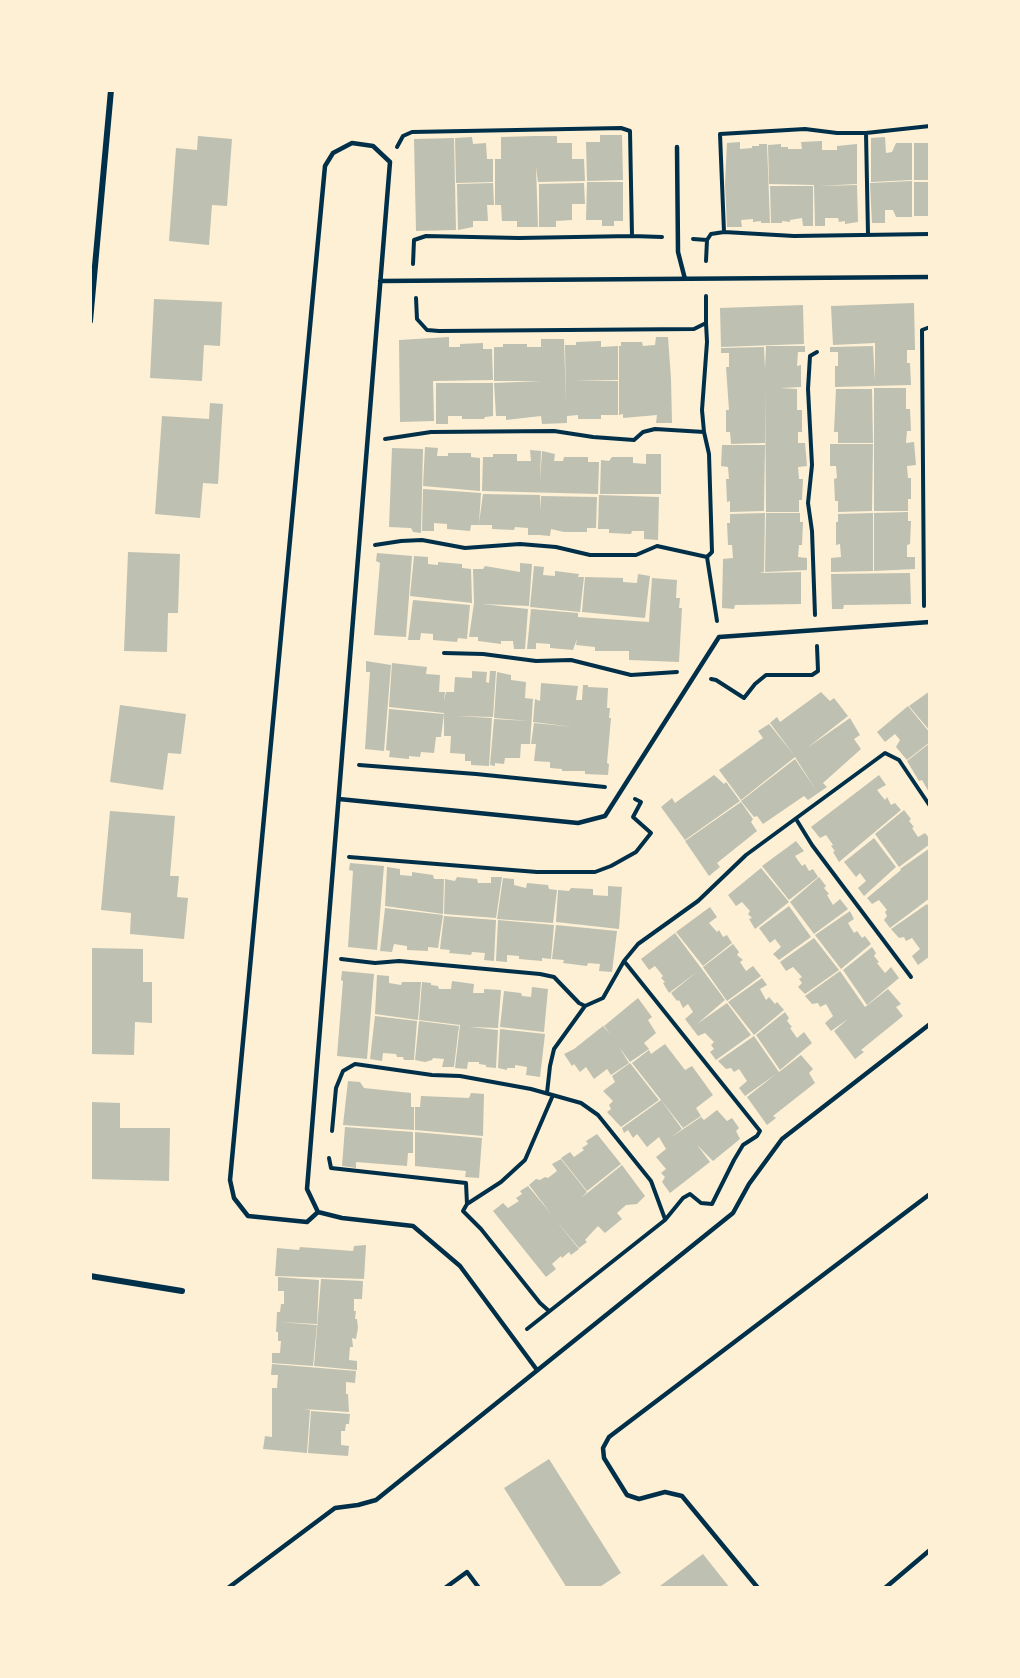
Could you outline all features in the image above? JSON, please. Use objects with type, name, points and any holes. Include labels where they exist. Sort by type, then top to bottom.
[{"type":"street","points":[[90,321],[111,90]]},
{"type":"street","points":[[90,1276],[182,1291]]},
{"type":"lane","points":[[352,143],[373,146],[390,162],[307,1189],[318,1212],[307,1222],[248,1216],[234,1198],[230,1180],[325,166],[333,153],[352,143]]},
{"type":"lane","points":[[677,147],[678,252],[685,279]]},
{"type":"lane","points":[[380,282],[930,278]]},
{"type":"lane","points":[[339,799],[578,823],[605,816],[719,637],[930,622]]},
{"type":"lane","points":[[228,1588],[335,1508],[376,1500],[733,1213],[749,1184],[782,1139],[930,1024]]},
{"type":"lane","points":[[758,1588],[682,1496],[665,1492],[639,1499],[627,1495],[604,1458],[603,1448],[609,1437],[930,1194]]},
{"type":"lane","points":[[318,1212],[342,1218],[412,1226],[460,1266],[537,1370]]},
{"type":"lane","points":[[885,1588],[930,1550]]},
{"type":"lane","points":[[445,1588],[467,1572],[479,1588]]},
{"type":"path","points":[[724,232],[720,134],[805,129],[837,133],[866,133],[930,126]]},
{"type":"path","points":[[390,162],[403,136],[412,132],[621,128],[630,131],[632,236]]},
{"type":"path","points":[[866,133],[868,234]]},
{"type":"path","points":[[706,323],[694,329],[439,332],[427,330],[417,319],[416,281],[412,260],[414,240],[426,236],[519,238],[632,236],[707,240],[711,234],[724,232],[794,236],[930,234]]},
{"type":"path","points":[[706,279],[707,342],[702,410],[709,454],[712,552],[707,557]]},
{"type":"path","points":[[927,611],[924,606],[922,330],[930,327]]},
{"type":"path","points":[[444,653],[483,654],[536,661],[571,660],[632,675],[675,671],[716,680],[744,698],[754,684],[766,675],[812,675],[818,670],[812,531],[808,503],[812,465],[808,389],[810,356],[817,352]]},
{"type":"path","points":[[368,438],[405,437],[431,432],[554,431],[634,440],[643,432],[655,429],[704,432]]},
{"type":"path","points":[[359,546],[422,540],[465,548],[520,544],[556,547],[590,555],[636,555],[657,546],[707,557]]},
{"type":"path","points":[[707,557],[719,637]]},
{"type":"path","points":[[547,1093],[554,1049],[585,1006],[603,998],[624,961],[638,944],[698,901],[746,855],[885,753],[899,759],[930,806]]},
{"type":"path","points":[[334,856],[537,872],[595,872],[636,852],[651,832],[633,817],[641,802],[602,786],[342,764]]},
{"type":"path","points":[[796,819],[812,845],[911,977]]},
{"type":"path","points":[[326,957],[375,963],[399,961],[540,974],[554,977],[579,1003],[585,1006]]},
{"type":"path","points":[[514,1338],[665,1220],[683,1198],[690,1194],[701,1203],[712,1204],[738,1152],[760,1131],[624,961]]},
{"type":"path","points":[[332,1134],[336,1088],[343,1071],[355,1064],[432,1075],[460,1076],[547,1093],[581,1103],[598,1115],[651,1181],[665,1220]]},
{"type":"path","points":[[549,1311],[540,1304],[482,1229],[463,1211],[467,1204],[501,1182],[525,1160],[553,1095]]},
{"type":"path","points":[[310,1157],[329,1157],[331,1168],[466,1183],[467,1204]]},
{"type":"building","points":[[600,135],[622,135],[623,180],[587,181],[586,142],[600,142]]},
{"type":"building","points":[[198,136],[232,139],[227,206],[212,205],[209,245],[169,241],[176,148],[197,150]]},
{"type":"building","points":[[557,136],[557,143],[572,143],[572,159],[584,159],[585,181],[538,182],[536,167],[538,227],[517,227],[517,221],[502,221],[501,205],[495,205],[495,159],[501,159],[501,137]]},
{"type":"building","points":[[472,137],[473,144],[486,143],[487,159],[493,159],[493,182],[456,183],[455,138]]},
{"type":"building","points":[[885,137],[886,153],[892,152],[896,143],[912,143],[912,180],[871,182],[871,138]]},
{"type":"building","points":[[454,138],[456,230],[416,231],[414,139]]},
{"type":"building","points":[[822,141],[822,150],[837,150],[837,146],[857,144],[857,184],[818,186],[857,185],[858,222],[845,224],[845,221],[839,222],[838,218],[825,218],[825,226],[815,226],[814,185],[769,184],[768,145],[781,144],[781,147],[788,147],[788,149],[802,149],[801,142]]},
{"type":"building","points":[[740,142],[740,149],[767,144],[770,223],[753,222],[753,219],[741,220],[742,227],[727,227],[725,184],[727,143]]},
{"type":"building","points":[[914,143],[930,143],[930,180],[914,180]]},
{"type":"building","points":[[912,181],[912,217],[896,217],[893,210],[885,210],[885,223],[872,223],[870,183]]},
{"type":"building","points":[[587,182],[623,182],[623,221],[614,221],[614,226],[602,226],[602,220],[586,220]]},
{"type":"building","points":[[914,182],[930,182],[930,216],[914,216]]},
{"type":"building","points":[[493,183],[494,205],[487,205],[488,221],[473,221],[473,227],[458,230],[457,184]]},
{"type":"building","points":[[584,183],[585,204],[572,204],[572,220],[556,221],[556,227],[539,227],[539,184]]},
{"type":"building","points":[[770,186],[813,186],[813,226],[803,226],[802,218],[790,220],[790,222],[771,223]]},
{"type":"building","points":[[154,299],[222,302],[220,346],[204,345],[202,381],[150,378]]},
{"type":"building","points":[[914,303],[915,350],[907,350],[911,385],[835,387],[838,352],[830,352],[830,347],[873,346],[875,381],[875,343],[833,345],[831,306]]},
{"type":"building","points":[[803,305],[804,344],[721,347],[720,308]]},
{"type":"building","points":[[449,337],[449,347],[483,343],[483,349],[492,349],[493,380],[433,381],[434,421],[400,422],[399,340]]},
{"type":"building","points":[[656,337],[668,337],[672,423],[656,423],[657,415],[623,418],[623,414],[619,415],[619,346],[621,342],[642,342],[643,346],[655,345]]},
{"type":"building","points":[[541,339],[564,339],[566,404],[565,345],[601,341],[601,347],[618,346],[618,380],[572,381],[618,381],[618,415],[601,415],[601,419],[578,419],[578,415],[567,416],[567,423],[542,424],[541,416],[506,420],[506,416],[496,416],[494,383],[542,381],[494,381],[494,347],[503,347],[503,344],[527,344],[527,347],[541,347]]},
{"type":"building","points":[[766,346],[805,346],[805,352],[798,352],[797,366],[801,365],[801,387],[780,388],[797,389],[797,410],[802,410],[802,432],[798,432],[798,443],[805,443],[807,466],[798,467],[799,479],[803,479],[799,512],[766,512],[765,389],[765,443],[731,444],[730,432],[726,432],[726,410],[729,410],[726,367],[729,367],[729,353],[721,353],[721,348],[764,347],[765,369]]},
{"type":"building","points":[[436,383],[493,383],[493,416],[484,419],[462,419],[462,416],[448,416],[448,424],[436,424]]},
{"type":"building","points":[[874,388],[906,388],[906,409],[910,409],[911,431],[907,431],[906,443],[914,442],[916,465],[907,466],[908,478],[911,478],[911,499],[908,499],[908,511],[874,511]]},
{"type":"building","points":[[836,389],[872,389],[873,443],[838,443],[838,432],[834,432]]},
{"type":"building","points":[[210,403],[223,404],[218,484],[203,483],[200,518],[155,514],[162,416],[209,419]]},
{"type":"building","points":[[830,444],[873,444],[872,511],[838,512],[834,479],[837,478],[836,466],[830,466]]},
{"type":"building","points":[[722,445],[765,445],[764,511],[730,512],[730,501],[727,502],[728,467],[721,466]]},
{"type":"building","points":[[425,447],[438,448],[437,456],[448,456],[448,453],[471,453],[471,457],[480,458],[480,491],[423,486]]},
{"type":"building","points":[[392,448],[423,449],[421,533],[413,532],[411,528],[389,527]]},
{"type":"building","points":[[530,450],[541,451],[540,482],[542,451],[555,454],[554,461],[563,461],[564,457],[588,457],[588,462],[599,462],[598,494],[482,491],[483,457],[493,457],[493,454],[517,454],[517,461],[531,461]]},
{"type":"building","points":[[646,454],[661,454],[661,494],[600,494],[601,460],[609,461],[612,457],[633,457],[633,463],[646,464]]},
{"type":"building","points":[[423,489],[481,493],[479,523],[483,494],[540,495],[540,511],[541,496],[597,497],[596,528],[587,528],[587,532],[564,532],[551,529],[550,536],[528,535],[528,528],[492,529],[492,525],[471,525],[470,531],[447,529],[447,524],[434,523],[434,531],[422,531]]},
{"type":"building","points":[[599,495],[659,497],[658,540],[644,539],[644,531],[632,531],[631,534],[609,533],[609,529],[598,529]]},
{"type":"building","points":[[908,512],[908,521],[911,521],[907,557],[915,557],[915,569],[874,571],[874,513]]},
{"type":"building","points":[[765,513],[764,572],[760,573],[801,572],[801,604],[735,605],[734,609],[722,608],[723,559],[733,558],[732,545],[728,545],[727,523],[730,523],[730,514]]},
{"type":"building","points":[[766,513],[800,513],[800,522],[803,522],[802,545],[799,545],[798,557],[807,558],[807,570],[765,572]]},
{"type":"building","points":[[873,513],[873,571],[831,572],[831,558],[841,557],[840,544],[836,545],[838,514]]},
{"type":"building","points":[[128,552],[180,554],[178,613],[168,613],[167,652],[124,651]]},
{"type":"building","points":[[377,553],[412,556],[406,637],[374,635],[380,563],[376,561]]},
{"type":"building","points":[[414,556],[428,557],[428,564],[438,565],[438,562],[462,564],[462,568],[471,569],[472,603],[410,596]]},
{"type":"building","points":[[520,563],[532,564],[529,606],[482,604],[528,609],[525,649],[514,649],[513,641],[501,641],[501,644],[478,641],[478,637],[469,637],[474,603],[473,569],[483,569],[485,566],[520,572]]},
{"type":"building","points":[[534,566],[544,567],[543,575],[555,576],[555,571],[579,574],[578,577],[584,577],[580,612],[530,607]]},
{"type":"building","points":[[910,573],[911,604],[844,605],[843,609],[832,609],[831,574]]},
{"type":"building","points":[[638,574],[650,576],[645,618],[582,612],[585,577],[623,578],[623,582],[637,583]]},
{"type":"building","points":[[652,578],[677,580],[676,598],[680,598],[679,608],[682,608],[679,662],[629,660],[629,651],[595,651],[595,647],[576,645],[577,639],[573,650],[550,648],[550,644],[536,643],[536,649],[527,649],[531,609],[578,613],[578,617],[649,622]]},
{"type":"building","points":[[413,600],[470,605],[467,639],[458,638],[457,642],[433,640],[433,634],[421,633],[420,640],[408,640]]},
{"type":"building","points":[[366,661],[391,665],[384,751],[365,749],[370,672],[366,672]]},
{"type":"building","points":[[392,663],[427,667],[426,674],[440,675],[439,692],[445,692],[444,701],[446,692],[454,692],[455,677],[472,678],[472,671],[487,672],[486,682],[489,683],[490,671],[496,671],[493,717],[455,716],[492,718],[489,766],[471,765],[471,761],[465,761],[465,754],[450,753],[451,736],[444,736],[444,713],[389,707]]},
{"type":"building","points":[[497,672],[511,675],[511,680],[526,682],[525,698],[533,699],[530,744],[521,744],[520,758],[505,758],[504,764],[495,763],[495,766],[490,765],[494,719],[529,721],[494,718]]},
{"type":"building","points":[[541,683],[578,686],[576,700],[582,700],[583,685],[608,688],[607,708],[610,708],[609,718],[611,718],[608,775],[585,774],[585,771],[562,771],[562,769],[550,768],[550,762],[534,761],[536,744],[531,744],[534,723],[574,727],[533,722],[535,699],[540,701]]},
{"type":"building","points":[[930,691],[930,731],[909,706]]},
{"type":"building","points":[[821,692],[830,701],[834,698],[848,716],[807,748],[850,718],[860,735],[854,739],[861,749],[823,783],[827,787],[808,800],[804,796],[763,824],[741,801],[795,759],[816,790],[795,757],[741,800],[719,770],[763,738],[758,731],[769,724],[794,755],[770,723],[777,717],[780,722]]},
{"type":"building","points":[[120,705],[186,714],[181,754],[168,753],[163,790],[110,782]]},
{"type":"building","points":[[908,706],[930,733],[930,742],[907,760],[896,747],[900,740],[895,734],[885,742],[877,732]]},
{"type":"building","points":[[389,709],[444,714],[441,737],[436,737],[434,753],[421,752],[420,757],[409,756],[409,759],[389,757],[390,751],[386,750]]},
{"type":"building","points":[[930,743],[930,794],[907,761]]},
{"type":"building","points":[[714,775],[724,784],[726,782],[740,801],[685,840],[661,807],[672,798],[675,803]]},
{"type":"building","points":[[879,775],[886,785],[877,790],[885,800],[887,797],[891,805],[895,803],[901,810],[839,862],[833,852],[835,851],[831,846],[833,845],[826,835],[820,838],[811,827]]},
{"type":"building","points":[[741,802],[753,819],[751,822],[757,831],[717,863],[720,867],[709,876],[685,841]]},
{"type":"building","points":[[904,810],[911,819],[909,821],[918,837],[925,833],[930,839],[930,844],[899,867],[875,834]]},
{"type":"building","points":[[110,811],[175,816],[170,876],[179,876],[177,897],[188,898],[184,939],[130,934],[131,913],[101,910]]},
{"type":"building","points":[[874,838],[896,867],[864,896],[858,888],[866,881],[860,873],[856,877],[844,862]]},
{"type":"building","points":[[796,841],[804,851],[795,856],[802,866],[805,864],[809,871],[813,869],[818,877],[789,900],[762,866]]},
{"type":"building","points":[[930,848],[930,898],[890,928],[884,920],[887,910],[879,900],[872,904],[867,898],[900,869]]},
{"type":"building","points":[[350,863],[384,866],[377,950],[348,947],[353,871],[349,870]]},
{"type":"building","points":[[387,867],[400,869],[400,875],[412,876],[412,872],[433,875],[434,879],[444,879],[443,914],[385,906]]},
{"type":"building","points":[[761,868],[789,902],[755,929],[749,919],[752,918],[748,914],[750,911],[742,902],[736,906],[728,895]]},
{"type":"building","points":[[457,877],[477,879],[478,883],[491,883],[491,877],[502,877],[496,918],[444,914],[445,879],[455,881]]},
{"type":"building","points":[[819,877],[826,886],[824,888],[833,905],[840,899],[848,909],[814,934],[790,902]]},
{"type":"building","points":[[503,878],[514,879],[514,885],[526,888],[527,883],[548,885],[549,889],[557,890],[553,923],[497,919]]},
{"type":"building","points":[[608,886],[622,887],[619,929],[556,922],[558,890],[593,889],[593,895],[608,896]]},
{"type":"building","points":[[927,904],[930,909],[930,956],[918,965],[912,956],[920,949],[912,938],[906,941],[904,937],[899,938],[891,929]]},
{"type":"building","points":[[789,906],[811,937],[779,960],[773,954],[781,947],[775,939],[770,943],[759,928]]},
{"type":"building","points":[[710,907],[717,917],[709,923],[717,932],[719,930],[723,937],[727,935],[732,943],[703,966],[676,932]]},
{"type":"building","points":[[385,908],[443,915],[438,948],[428,947],[428,951],[407,950],[407,946],[394,944],[392,952],[380,951]]},
{"type":"building","points":[[850,911],[854,919],[848,923],[854,933],[857,931],[862,938],[865,936],[871,944],[841,969],[815,935]]},
{"type":"building","points":[[444,916],[496,920],[494,961],[484,960],[485,953],[472,952],[471,955],[449,953],[450,950],[440,949]]},
{"type":"building","points":[[498,920],[554,925],[551,959],[542,958],[542,961],[519,959],[519,956],[507,955],[507,962],[496,961]]},
{"type":"building","points":[[556,925],[617,931],[612,972],[599,971],[600,964],[588,963],[587,966],[552,959]]},
{"type":"building","points":[[675,933],[725,1000],[697,1024],[727,1003],[751,1035],[716,1060],[710,1052],[714,1049],[711,1045],[714,1042],[705,1033],[698,1036],[685,1019],[693,1012],[688,1004],[683,1008],[679,1000],[677,1001],[671,993],[698,971],[669,993],[661,978],[663,976],[655,966],[649,970],[641,959]]},
{"type":"building","points":[[814,938],[839,970],[805,994],[798,987],[802,983],[799,979],[802,977],[793,967],[786,971],[780,962]]},
{"type":"building","points":[[733,944],[739,952],[737,955],[743,960],[740,962],[746,971],[753,966],[761,976],[727,1001],[703,967]]},
{"type":"building","points":[[872,947],[876,953],[874,956],[879,962],[877,963],[885,973],[891,967],[899,978],[867,1005],[843,970]]},
{"type":"building","points":[[90,948],[143,949],[143,982],[152,982],[152,1023],[135,1022],[134,1055],[90,1054]]},
{"type":"building","points":[[342,971],[374,974],[367,1059],[337,1056]]},
{"type":"building","points":[[840,971],[865,1007],[888,989],[901,1004],[896,1007],[903,1016],[861,1050],[864,1052],[855,1059],[834,1031],[848,1019],[831,1031],[825,1023],[833,1016],[826,1004],[820,1007],[818,1003],[812,1004],[805,996]]},
{"type":"building","points":[[377,975],[389,976],[389,983],[401,985],[402,982],[421,982],[418,1020],[375,1014]]},
{"type":"building","points":[[762,978],[767,985],[760,989],[766,1000],[769,997],[784,1010],[754,1035],[728,1002]]},
{"type":"building","points":[[452,981],[474,984],[473,993],[484,993],[484,989],[501,990],[498,1028],[469,1027],[498,1030],[496,1068],[486,1067],[479,1062],[468,1062],[467,1069],[455,1068],[460,1025],[419,1020],[422,982],[431,983],[439,989],[451,989]]},
{"type":"building","points":[[532,987],[548,989],[544,1032],[500,1027],[504,991],[531,997]]},
{"type":"building","points":[[638,998],[652,1017],[648,1020],[656,1033],[644,1043],[649,1049],[630,1062],[619,1047],[629,1063],[611,1075],[607,1069],[594,1079],[586,1067],[580,1072],[574,1064],[572,1066],[564,1054],[603,1026],[611,1035],[604,1026]]},
{"type":"building","points":[[785,1012],[789,1018],[787,1021],[792,1027],[790,1028],[797,1038],[804,1032],[812,1043],[780,1070],[756,1035]]},
{"type":"building","points":[[375,1016],[417,1021],[414,1060],[404,1060],[396,1054],[383,1053],[382,1061],[370,1059]]},
{"type":"building","points":[[419,1021],[459,1026],[454,1067],[442,1067],[444,1059],[433,1058],[425,1062],[415,1060]]},
{"type":"building","points":[[500,1029],[545,1034],[540,1077],[526,1075],[527,1067],[515,1065],[515,1068],[507,1068],[507,1070],[498,1068]]},
{"type":"building","points":[[754,1036],[779,1072],[801,1055],[813,1069],[809,1073],[815,1083],[773,1116],[776,1118],[767,1125],[747,1097],[776,1074],[745,1096],[739,1088],[747,1081],[739,1069],[734,1072],[731,1068],[726,1069],[718,1061]]},
{"type":"building","points":[[665,1044],[685,1070],[692,1066],[713,1095],[696,1108],[701,1116],[683,1128],[632,1063],[649,1050],[651,1054]]},
{"type":"building","points":[[630,1063],[659,1100],[621,1127],[607,1112],[611,1109],[609,1105],[613,1101],[603,1091],[615,1082],[612,1076]]},
{"type":"building","points":[[348,1081],[360,1082],[364,1088],[411,1093],[411,1107],[414,1107],[414,1130],[343,1125]]},
{"type":"building","points":[[471,1093],[484,1094],[483,1136],[415,1130],[415,1107],[420,1107],[421,1096],[469,1098]]},
{"type":"building","points":[[661,1100],[682,1129],[670,1138],[701,1117],[704,1120],[717,1110],[727,1121],[732,1118],[739,1128],[736,1131],[740,1139],[713,1161],[697,1145],[710,1162],[670,1193],[662,1182],[665,1177],[661,1173],[666,1169],[656,1157],[666,1149],[659,1137],[647,1147],[637,1134],[633,1138],[628,1130],[624,1133],[622,1128]]},
{"type":"building","points":[[90,1102],[120,1103],[120,1128],[170,1128],[169,1181],[90,1179]]},
{"type":"building","points":[[345,1127],[413,1132],[413,1153],[408,1153],[407,1166],[356,1162],[356,1168],[342,1166]]},
{"type":"building","points":[[415,1132],[482,1138],[479,1178],[465,1177],[466,1171],[415,1166]]},
{"type":"building","points":[[597,1134],[621,1164],[587,1191],[561,1158],[570,1152],[574,1157],[584,1150],[582,1148],[588,1144],[586,1141]]},
{"type":"building","points":[[561,1159],[587,1192],[581,1198],[622,1165],[645,1196],[637,1204],[626,1205],[617,1213],[622,1219],[605,1233],[598,1226],[585,1240],[587,1242],[579,1248],[554,1218],[579,1249],[571,1255],[569,1252],[562,1258],[561,1256],[552,1264],[556,1269],[546,1277],[493,1211],[503,1203],[508,1208],[519,1201],[516,1198],[522,1194],[520,1191],[528,1186],[552,1215],[529,1185],[536,1179],[548,1178],[557,1171],[552,1164]]},
{"type":"building","points":[[366,1245],[364,1279],[275,1276],[277,1248],[299,1250],[300,1247],[353,1251],[354,1246]]},
{"type":"building","points":[[278,1277],[319,1280],[317,1324],[279,1322],[317,1325],[313,1366],[272,1363],[272,1353],[280,1353],[281,1341],[278,1341],[278,1332],[276,1332],[277,1312],[280,1312],[281,1304],[284,1304],[284,1291],[278,1291]]},
{"type":"building","points":[[321,1279],[363,1281],[362,1299],[354,1299],[358,1328],[356,1339],[352,1338],[353,1347],[350,1347],[349,1360],[357,1361],[357,1370],[314,1366]]},
{"type":"building","points":[[272,1364],[356,1371],[355,1383],[346,1382],[349,1412],[303,1409],[310,1410],[307,1453],[263,1449],[265,1436],[272,1437],[272,1388],[277,1388],[278,1375],[271,1375]]},
{"type":"building","points":[[311,1411],[350,1414],[349,1424],[346,1424],[345,1431],[341,1431],[341,1445],[349,1446],[348,1456],[308,1453]]},
{"type":"building","points":[[549,1459],[621,1573],[598,1588],[567,1588],[504,1488]]},
{"type":"building","points":[[703,1554],[730,1588],[661,1588],[660,1586]]}]
